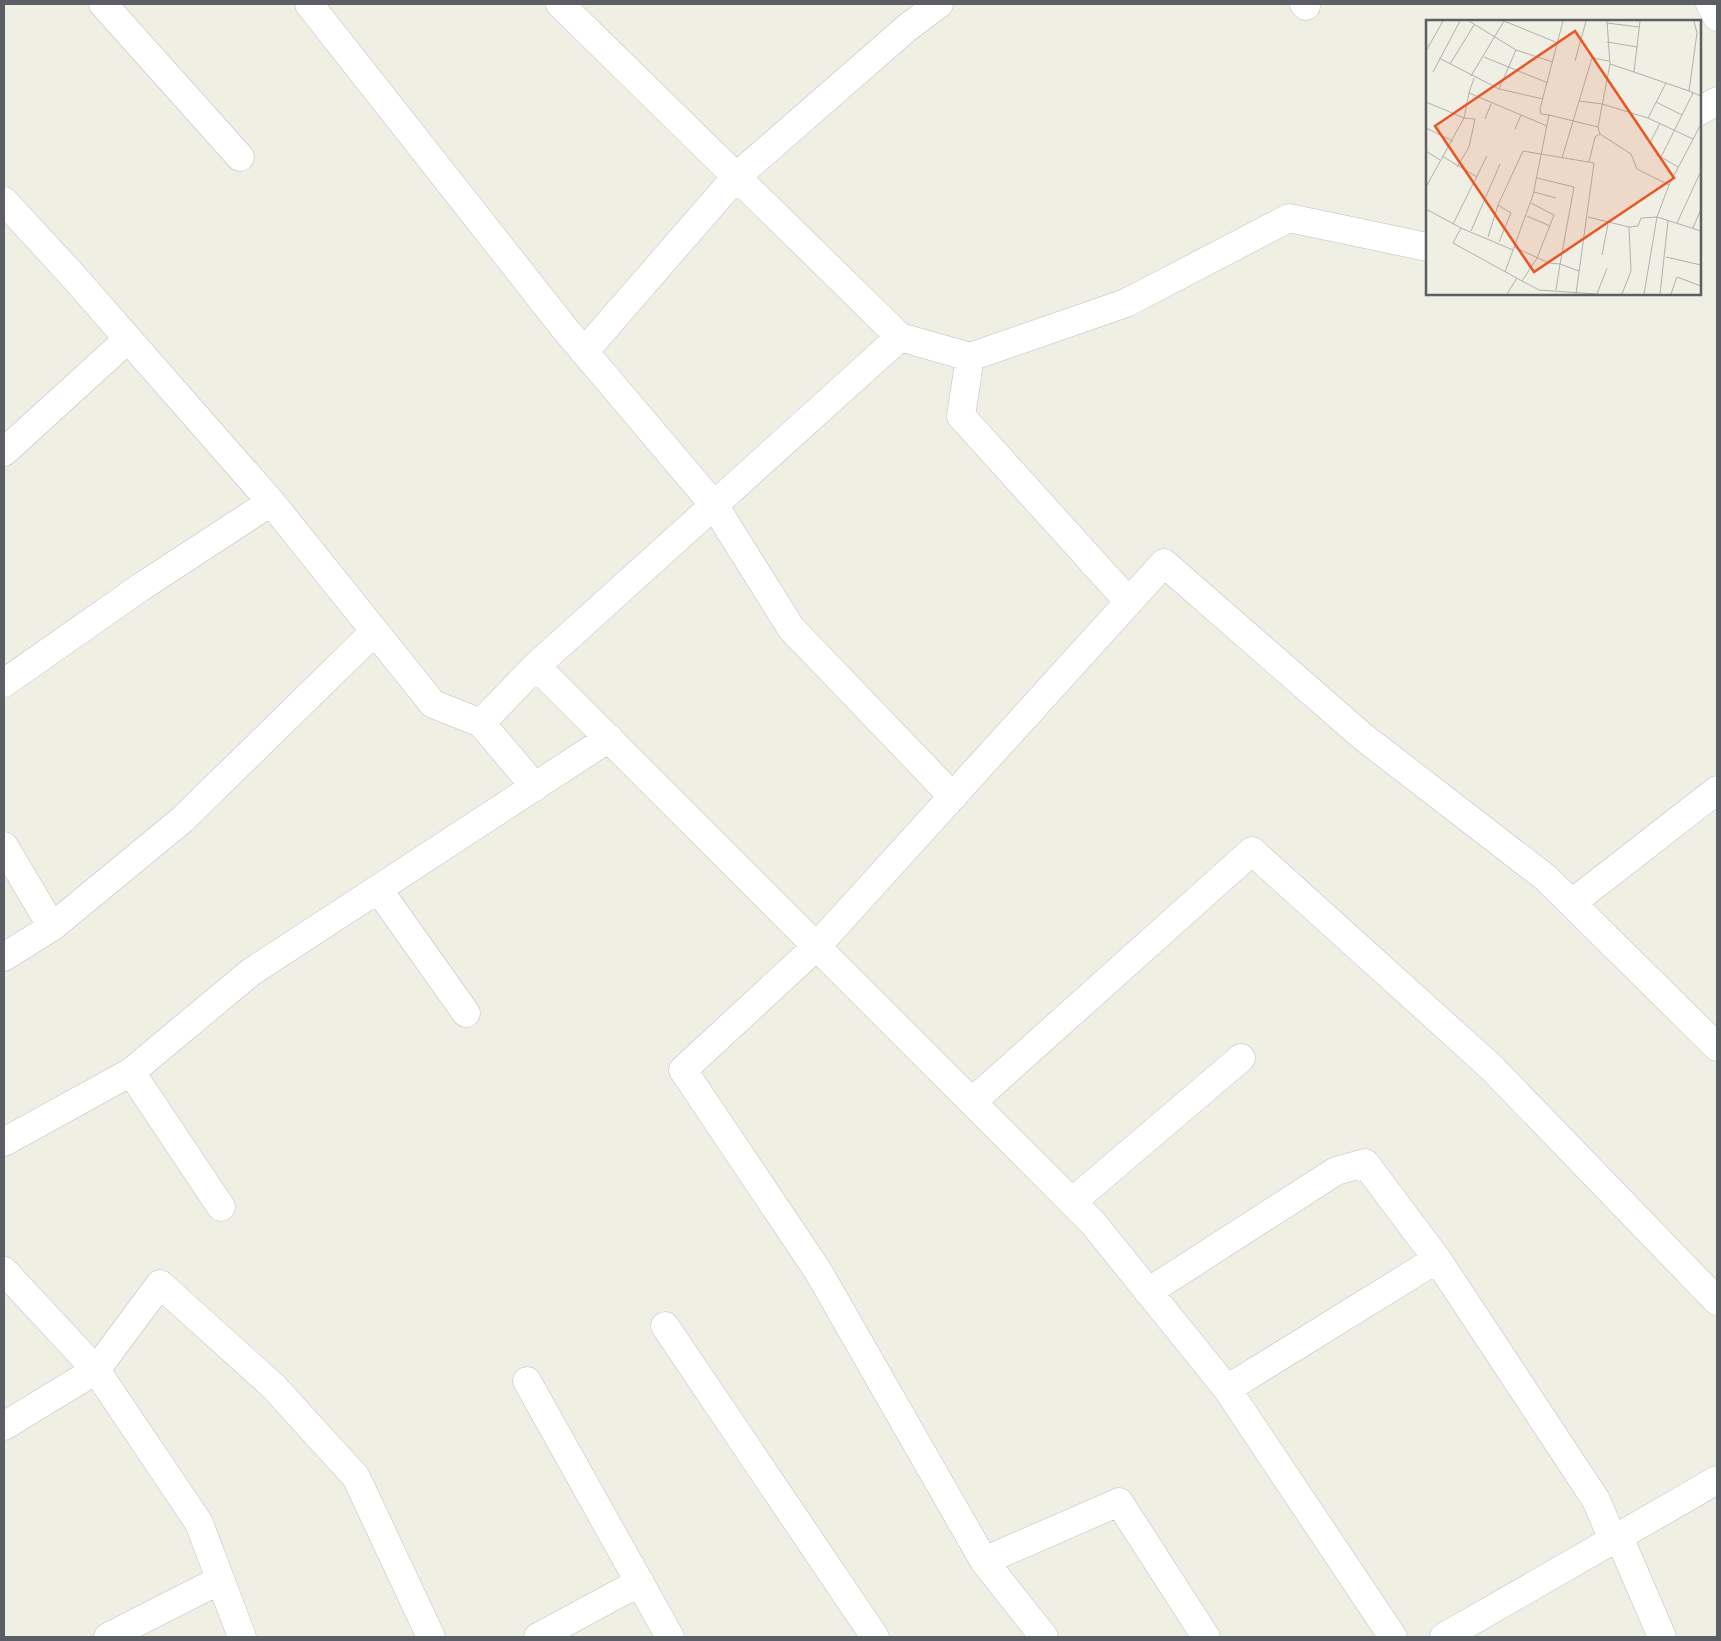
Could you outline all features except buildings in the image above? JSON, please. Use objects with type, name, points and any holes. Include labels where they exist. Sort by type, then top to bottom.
[{"type":"street","points":[[103,4],[240,157]]},
{"type":"street","points":[[309,4],[584,352],[714,505],[791,628],[953,798]]},
{"type":"street","points":[[560,4],[900,337],[970,357],[1126,303],[1289,218],[1426,247]]},
{"type":"street","points":[[584,352],[736,177],[908,27],[939,4]]},
{"type":"street","points":[[1710,4],[1717,17]]},
{"type":"street","points":[[1701,110],[1717,101]]},
{"type":"street","points":[[4,201],[271,502],[433,704],[481,723],[535,787]]},
{"type":"street","points":[[481,723],[536,666],[900,337]]},
{"type":"street","points":[[4,452],[128,339]]},
{"type":"street","points":[[970,357],[961,416],[1129,602]]},
{"type":"street","points":[[4,682],[140,588],[271,502]]},
{"type":"street","points":[[1044,1637],[984,1561],[818,1271],[683,1070],[817,946],[1164,563],[1362,736],[1546,878],[1717,1047]]},
{"type":"street","points":[[4,957],[52,927],[183,819],[374,631]]},
{"type":"street","points":[[536,666],[1093,1224],[1227,1389],[1393,1637]]},
{"type":"street","points":[[4,1142],[131,1072],[252,972],[609,738]]},
{"type":"street","points":[[1572,903],[1717,790]]},
{"type":"street","points":[[4,846],[52,927]]},
{"type":"street","points":[[972,1102],[1252,851],[1491,1067],[1717,1301]]},
{"type":"street","points":[[378,889],[466,1013]]},
{"type":"street","points":[[1072,1202],[1241,1058]]},
{"type":"street","points":[[131,1072],[221,1207]]},
{"type":"street","points":[[1148,1292],[1336,1171],[1365,1163],[1437,1259],[1596,1500],[1613,1540],[1619,1537]]},
{"type":"street","points":[[1227,1389],[1437,1259]]},
{"type":"street","points":[[4,1271],[96,1370],[199,1523],[242,1637]]},
{"type":"street","points":[[4,1426],[96,1370],[160,1284],[274,1387],[356,1477],[432,1637]]},
{"type":"street","points":[[665,1326],[875,1637]]},
{"type":"street","points":[[527,1381],[670,1637]]},
{"type":"street","points":[[1444,1637],[1717,1480]]},
{"type":"street","points":[[984,1561],[1120,1502],[1206,1637]]},
{"type":"street","points":[[1619,1537],[1662,1637]]},
{"type":"street","points":[[108,1637],[220,1580]]},
{"type":"street","points":[[538,1637],[640,1582]]}]
